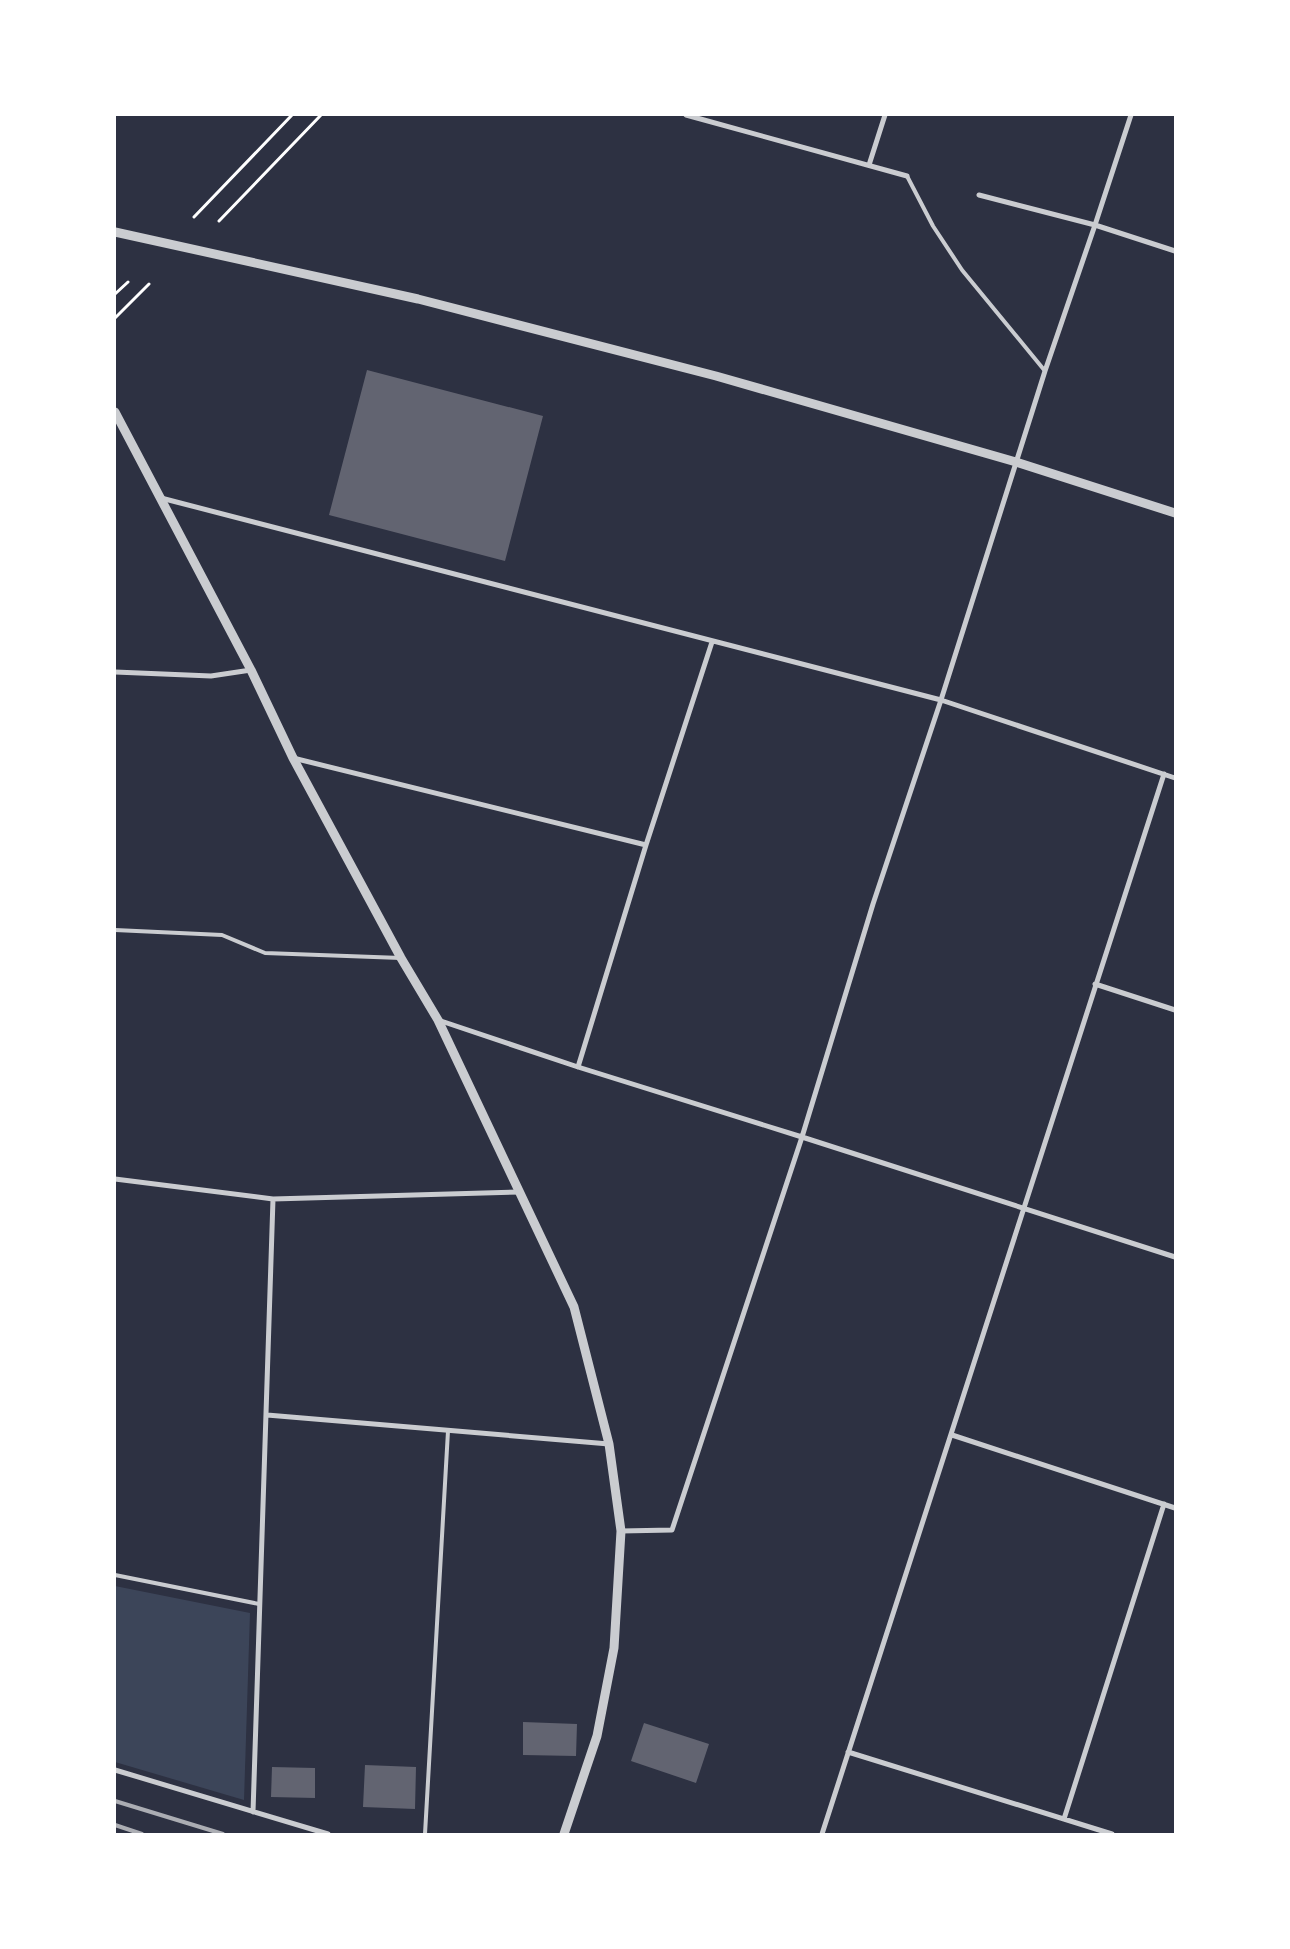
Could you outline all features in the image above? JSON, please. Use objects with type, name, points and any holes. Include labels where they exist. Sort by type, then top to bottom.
[{"type":"street","points":[[686,115],[907,176]]},
{"type":"street","points":[[869,165],[884,115]]},
{"type":"street","points":[[622,1531],[672,1530],[802,1137],[873,904],[941,700],[1045,371],[1096,225],[1130,115]]},
{"type":"street","points":[[979,194],[1096,225],[1175,251]]},
{"type":"street","points":[[115,232],[438,304],[716,376],[1016,462],[1175,513]]},
{"type":"street","points":[[115,412],[251,670],[292,758],[401,958],[438,1020],[574,1307],[609,1444],[622,1531],[614,1648],[597,1736],[564,1834]]},
{"type":"street","points":[[161,498],[941,700],[1175,778]]},
{"type":"street","points":[[578,1067],[646,846],[712,642]]},
{"type":"street","points":[[115,672],[211,676],[251,670]]},
{"type":"street","points":[[292,758],[646,846]]},
{"type":"street","points":[[822,1834],[1164,774]]},
{"type":"street","points":[[1096,984],[1175,1010]]},
{"type":"street","points":[[438,1020],[578,1067],[1175,1257]]},
{"type":"street","points":[[115,1179],[273,1199],[521,1192]]},
{"type":"street","points":[[252,1812],[273,1199]]},
{"type":"street","points":[[267,1414],[609,1444]]},
{"type":"street","points":[[952,1435],[1175,1508]]},
{"type":"street","points":[[1064,1819],[1164,1504]]},
{"type":"street","points":[[848,1752],[1112,1834]]},
{"type":"street","points":[[115,1770],[328,1834]]},
{"type":"lane","points":[[907,176],[933,226],[962,270],[1045,371]]},
{"type":"lane","points":[[115,930],[222,935],[265,953],[401,958]]},
{"type":"lane","points":[[425,1834],[448,1431]]},
{"type":"lane","points":[[115,1576],[259,1604]]},
{"type":"path","points":[[194,217],[292,115]]},
{"type":"path","points":[[219,221],[321,115]]},
{"type":"path","points":[[115,294],[128,282]]},
{"type":"path","points":[[115,318],[149,284]]},
{"type":"shaded area","points":[[115,1586],[250,1613],[244,1800],[115,1762]]},
{"type":"building","points":[[367,370],[543,416],[505,561],[329,515]]},
{"type":"building","points":[[523,1722],[577,1724],[576,1756],[523,1755]]},
{"type":"building","points":[[644,1723],[709,1744],[696,1783],[631,1761]]},
{"type":"building","points":[[365,1765],[416,1767],[415,1809],[363,1807]]},
{"type":"building","points":[[272,1767],[315,1768],[315,1798],[271,1797]]},
{"type":"railway","points":[[115,1801],[223,1834]]},
{"type":"railway","points":[[115,1825],[142,1834]]}]
